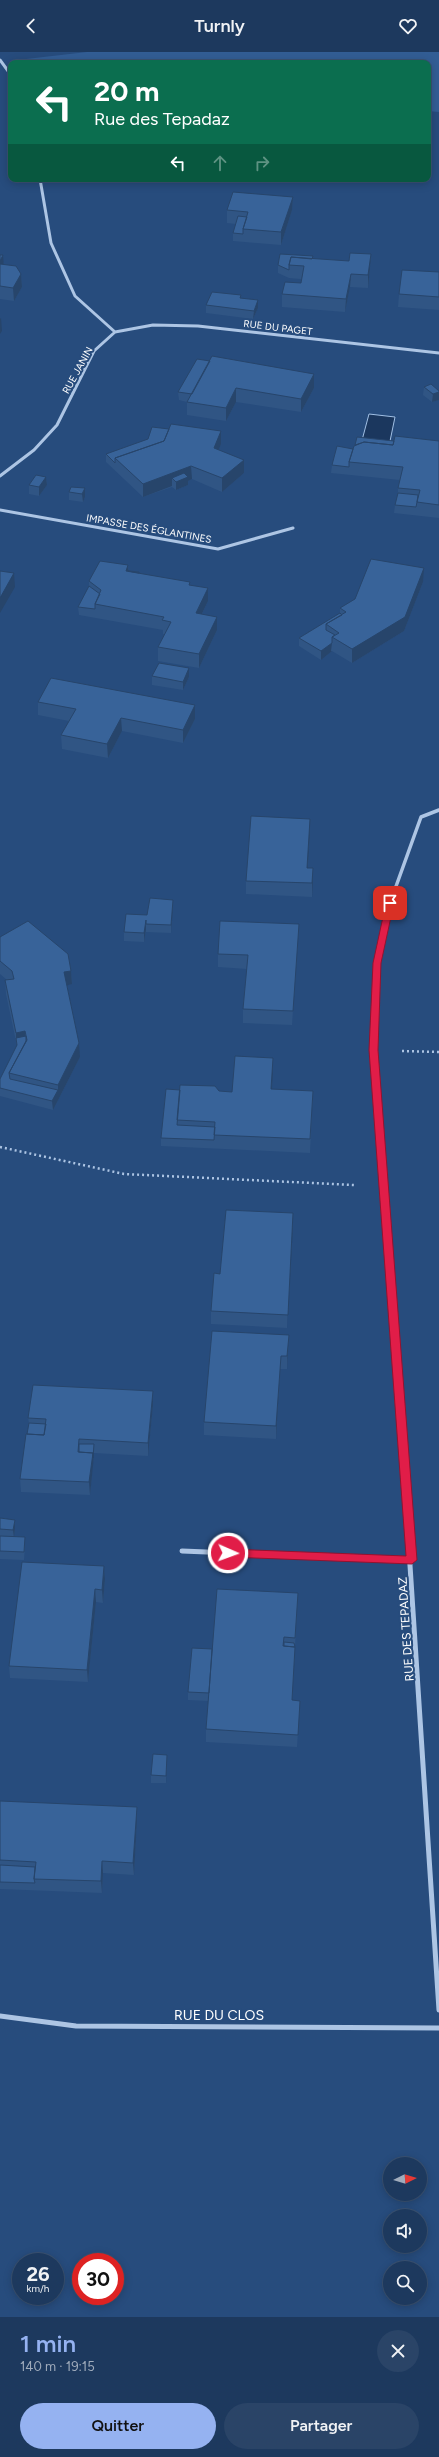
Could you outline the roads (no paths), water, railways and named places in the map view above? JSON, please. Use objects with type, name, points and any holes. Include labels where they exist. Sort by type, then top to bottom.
[{"type":"street","points":[[0,60],[8,71]]},
{"type":"street","points":[[41,182],[51,243],[75,296],[115,332]]},
{"type":"street","name":"RUE DU PAGET","points":[[115,332],[153,325],[198,326],[439,353]]},
{"type":"street","name":"RUE JANIN","points":[[0,476],[34,450],[57,425],[94,351],[115,332]]},
{"type":"street","name":"IMPASSE DES ÉGLANTINES","points":[[0,510],[218,549],[293,528]]},
{"type":"street","name":"RUE DES TEPADAZ","points":[[439,810],[421,817],[390,903],[377,963],[374,1050],[412,1560],[439,2010]]},
{"type":"street","points":[[182,1551],[412,1560]]},
{"type":"street","name":"RUE DU CLOS","points":[[0,2016],[76,2026],[439,2028]]}]
